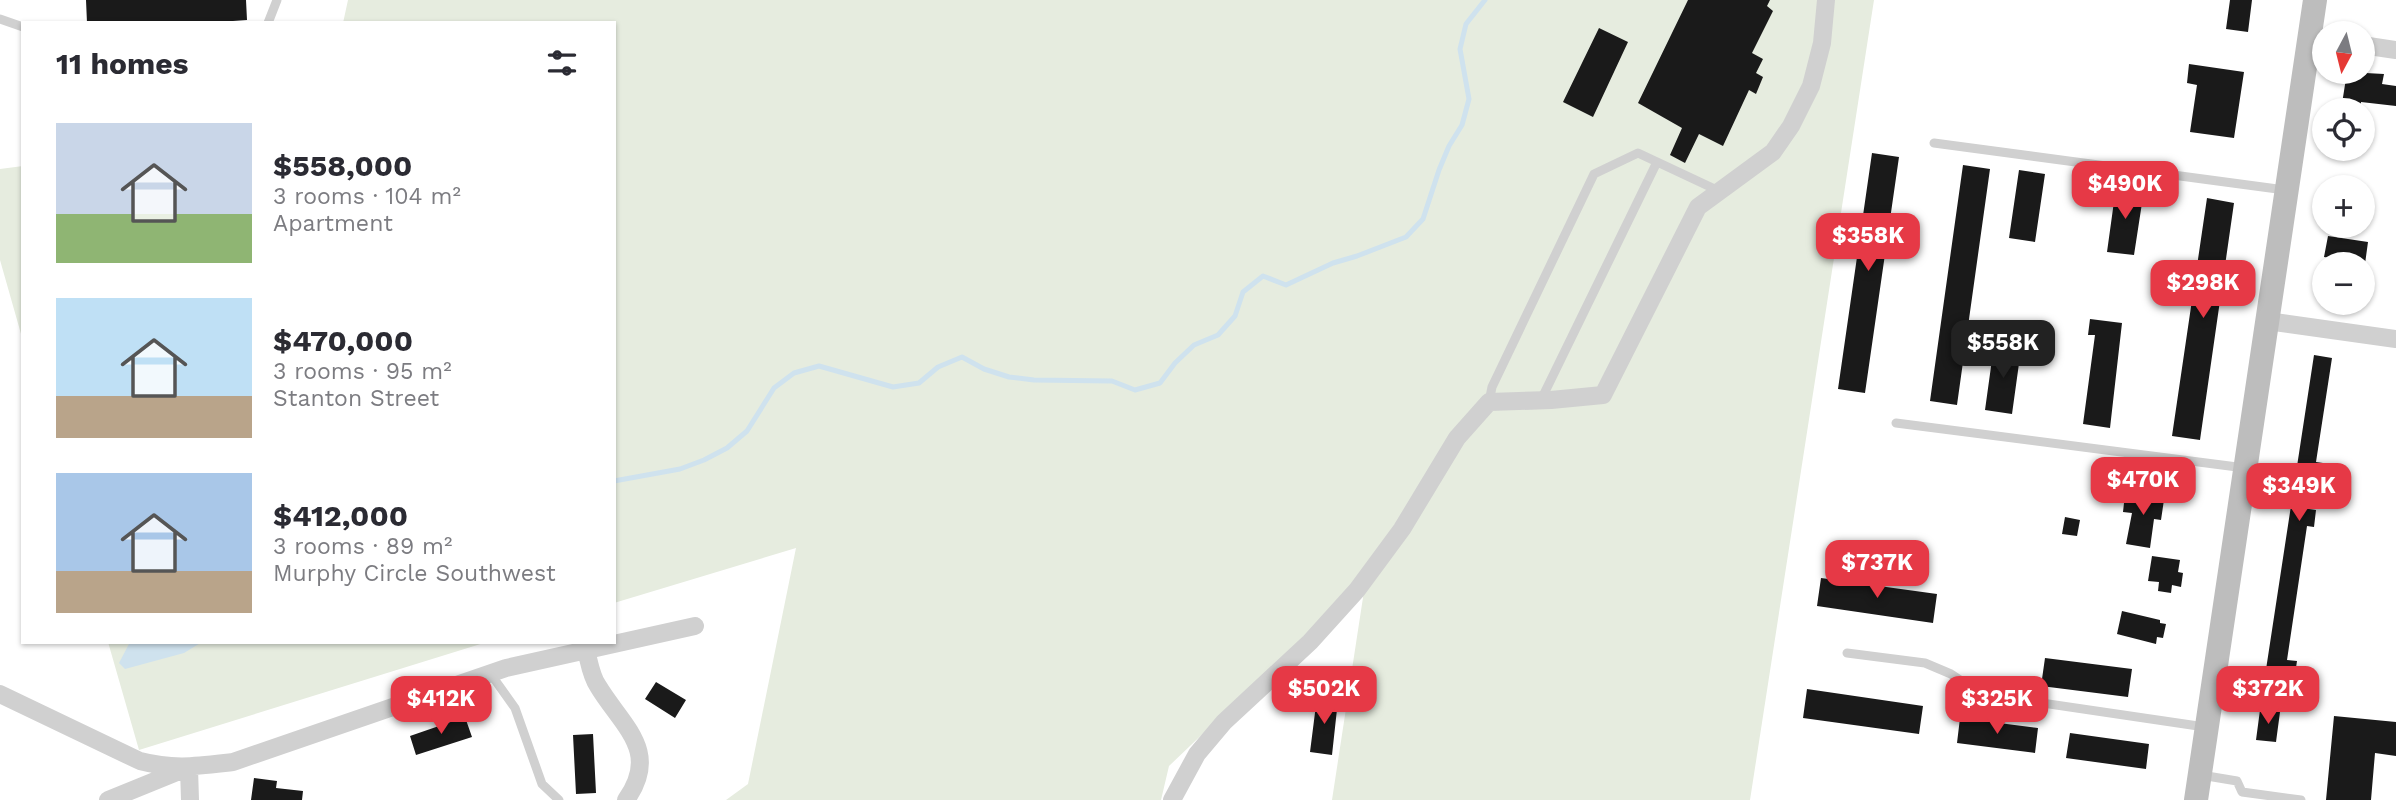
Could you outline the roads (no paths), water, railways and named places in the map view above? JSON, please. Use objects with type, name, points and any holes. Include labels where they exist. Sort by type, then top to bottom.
[{"type":"street","points":[[1172,800],[1197,754],[1224,722],[1310,642],[1357,590],[1402,529],[1461,432],[1489,402],[1541,401],[1603,395],[1698,206],[1773,152],[1791,126],[1811,86],[1822,43],[1826,0]]},
{"type":"street","points":[[2315,0],[2316,21]]},
{"type":"street","points":[[2375,47],[2396,50]]},
{"type":"street","points":[[2196,800],[2287,190],[2312,64]]},
{"type":"street","points":[[2267,321],[2396,339]]},
{"type":"street","points":[[616,643],[695,626]]},
{"type":"street","points":[[0,694],[139,761],[162,767],[189,768],[233,762],[490,673],[613,644]]},
{"type":"street","points":[[586,650],[596,683],[637,741],[640,772],[626,800]]},
{"type":"street","points":[[108,800],[189,768]]},
{"type":"street","points":[[189,768],[190,800]]},
{"type":"lane","points":[[269,21],[277,0]]},
{"type":"lane","points":[[0,19],[21,26]]},
{"type":"lane","points":[[1934,143],[2287,190]]},
{"type":"lane","points":[[1489,402],[1492,387],[1594,174],[1638,153],[1719,191]]},
{"type":"lane","points":[[1541,401],[1657,162]]},
{"type":"lane","points":[[1896,423],[2245,468]]},
{"type":"lane","points":[[1847,653],[1925,663],[1951,674],[1981,694],[2207,727]]},
{"type":"lane","points":[[490,673],[514,708],[542,784],[559,800]]},
{"type":"lane","points":[[2200,775],[2237,781],[2242,792],[2301,800]]},
{"type":"water","points":[[129,644],[199,644],[184,653],[125,669],[119,663]]},
{"type":"waterway","points":[[616,481],[680,469],[727,448],[747,431],[774,388],[794,373],[819,366],[893,387],[919,383],[938,367],[962,357],[984,369],[1009,377],[1112,381],[1135,390],[1160,383],[1175,363],[1194,345],[1218,335],[1235,316],[1243,292],[1263,276],[1286,285],[1333,263],[1406,237],[1423,219],[1439,170],[1462,125],[1469,99],[1460,49],[1466,24],[1485,0]]}]
